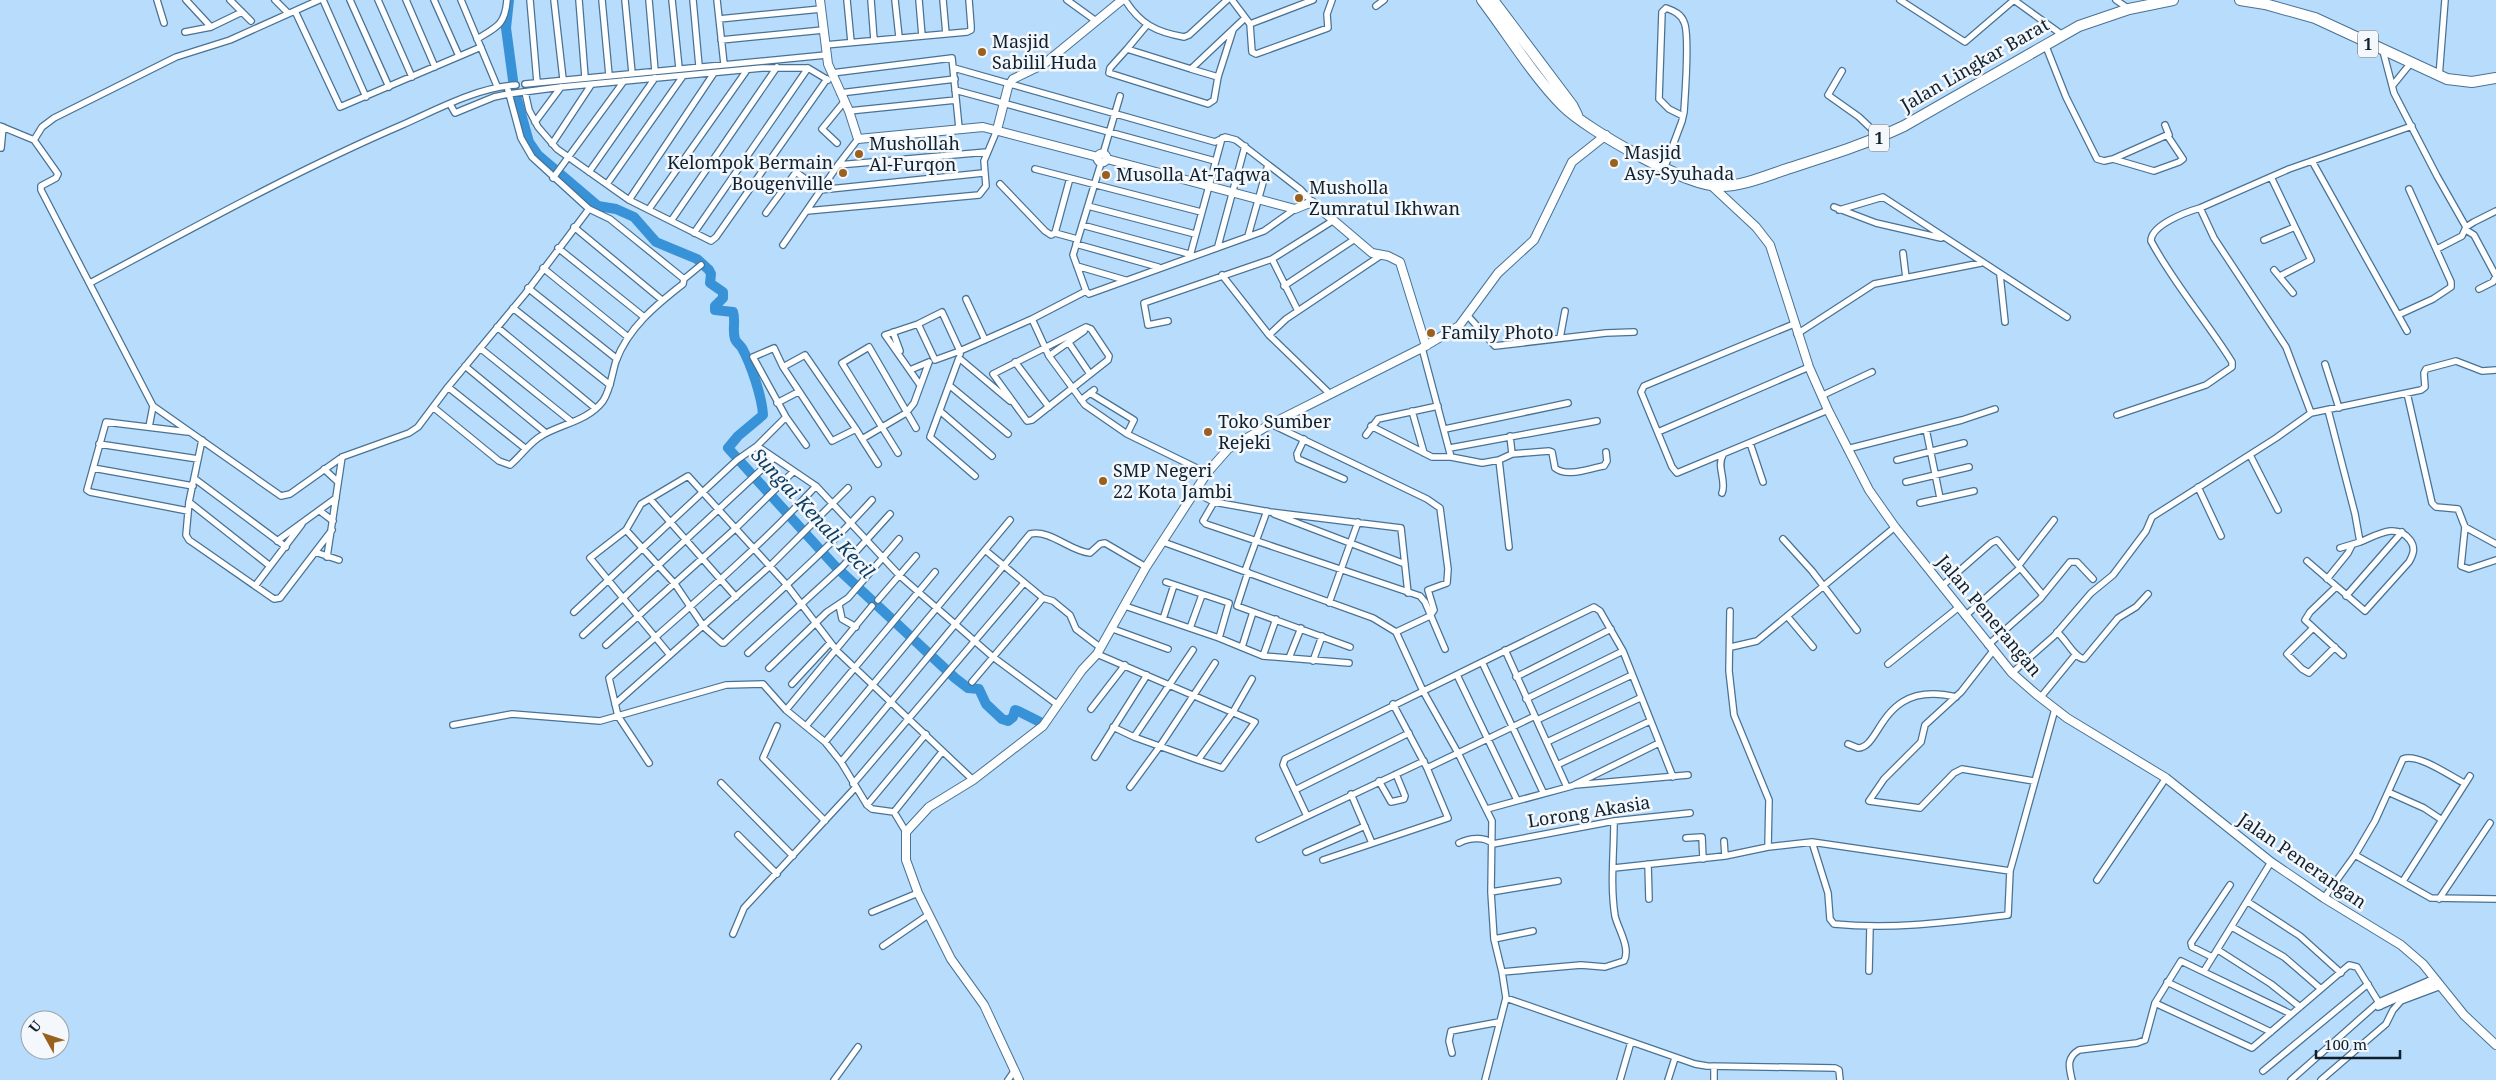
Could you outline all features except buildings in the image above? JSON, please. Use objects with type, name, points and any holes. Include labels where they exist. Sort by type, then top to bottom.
[{"type":"highway","name":"Jalan Lingkar Barat","points":[[1482,0],[1550,91],[1567,110],[1664,169],[1712,186],[1728,186],[1752,180],[1880,137],[1904,126],[2061,34],[2129,9],[2173,0]]},
{"type":"highway","name":"Jalan Lingkar Barat","points":[[1493,0],[1572,105],[1577,116]]},
{"type":"highway","name":"1","points":[[2240,0],[2315,18],[2439,77],[2463,82],[2496,78]]},
{"type":"street","points":[[157,0],[164,23]]},
{"type":"street","points":[[186,0],[211,27]]},
{"type":"street","points":[[230,0],[251,22]]},
{"type":"street","points":[[275,0],[288,13]]},
{"type":"street","points":[[34,140],[42,127],[54,118],[176,57],[230,40],[319,0]]},
{"type":"street","points":[[323,0],[366,97]]},
{"type":"street","points":[[350,0],[389,87]]},
{"type":"street","points":[[378,0],[412,77]]},
{"type":"street","points":[[406,0],[435,67]]},
{"type":"street","points":[[434,0],[459,56]]},
{"type":"street","points":[[462,0],[497,86]]},
{"type":"street","points":[[477,38],[500,26],[506,12],[508,0]]},
{"type":"street","points":[[530,0],[537,82]]},
{"type":"street","points":[[554,0],[563,79]]},
{"type":"street","points":[[579,0],[585,77]]},
{"type":"street","points":[[602,0],[609,75]]},
{"type":"street","points":[[625,0],[632,73]]},
{"type":"street","points":[[649,0],[654,71]]},
{"type":"street","points":[[672,0],[679,68]]},
{"type":"street","points":[[693,0],[699,66]]},
{"type":"street","points":[[717,0],[724,64]]},
{"type":"street","points":[[525,92],[535,122],[552,144],[569,159],[629,200],[707,241],[716,237],[829,76],[820,0]]},
{"type":"street","points":[[847,0],[851,42]]},
{"type":"street","points":[[871,0],[874,40]]},
{"type":"street","points":[[895,0],[899,37]]},
{"type":"street","points":[[919,0],[922,36]]},
{"type":"street","points":[[943,0],[946,34]]},
{"type":"street","points":[[825,45],[971,30],[969,0]]},
{"type":"street","points":[[1067,0],[1096,21]]},
{"type":"street","points":[[807,211],[978,196],[986,187],[983,173],[987,152],[997,130],[1010,83],[1018,75],[1044,64],[1123,0],[1136,17],[1147,25],[1182,37],[1187,36],[1227,0]]},
{"type":"street","points":[[1232,0],[1250,24],[1252,52],[1256,54],[1328,28],[1328,14],[1332,0]]},
{"type":"street","points":[[1250,24],[1313,0]]},
{"type":"street","points":[[1376,6],[1384,0]]},
{"type":"street","points":[[1900,0],[1965,42],[2014,0],[2061,34]]},
{"type":"street","points":[[2116,0],[2129,9]]},
{"type":"street","points":[[2439,77],[2445,0]]},
{"type":"street","points":[[1664,169],[1683,116],[1686,27],[1681,16],[1666,8],[1662,12],[1659,98],[1669,109],[1683,116]]},
{"type":"street","points":[[719,19],[821,9]]},
{"type":"street","points":[[295,11],[338,106],[342,108],[481,47]]},
{"type":"street","points":[[185,32],[211,27],[242,12]]},
{"type":"street","points":[[1191,69],[1245,18]]},
{"type":"street","points":[[1147,25],[1110,68],[1111,74],[1208,104],[1214,100],[1218,77],[1233,30]]},
{"type":"street","points":[[722,40],[823,30]]},
{"type":"street","points":[[2045,44],[2066,97],[2094,157],[2101,161],[2113,159],[2169,135]]},
{"type":"street","points":[[1127,49],[1218,77]]},
{"type":"street","points":[[2383,51],[2393,86],[2412,126],[2466,228],[2474,235],[2496,276],[2493,282],[2479,289]]},
{"type":"street","points":[[525,84],[826,55]]},
{"type":"street","points":[[829,76],[951,58],[954,68],[959,128]]},
{"type":"street","points":[[2393,86],[2410,64]]},
{"type":"street","points":[[450,104],[455,113],[494,97],[561,87],[777,67],[808,68],[829,76],[836,84],[849,111],[858,139]]},
{"type":"street","points":[[671,221],[777,67]]},
{"type":"street","points":[[694,233],[808,68]]},
{"type":"street","points":[[954,68],[1215,142],[1222,138],[1236,140],[1301,190],[1312,202],[1372,253],[1397,260],[1402,266],[1451,456]]},
{"type":"street","points":[[649,209],[747,70]]},
{"type":"street","points":[[1842,71],[1828,92],[1828,96],[1858,117],[1880,137]]},
{"type":"street","points":[[629,200],[714,73]]},
{"type":"street","points":[[607,184],[683,76]]},
{"type":"street","points":[[589,172],[655,78]]},
{"type":"street","points":[[840,92],[955,80]]},
{"type":"street","points":[[556,175],[624,81]]},
{"type":"street","points":[[90,282],[325,158],[450,104],[497,86],[516,85]]},
{"type":"street","points":[[552,144],[591,85]]},
{"type":"street","points":[[507,86],[526,149],[556,175],[589,209],[610,219],[684,279]]},
{"type":"street","points":[[535,122],[561,87]]},
{"type":"street","points":[[955,90],[1215,161]]},
{"type":"street","points":[[1120,96],[1073,255],[1086,291],[1092,294],[1190,255],[1267,229],[1295,209],[1312,202]]},
{"type":"street","points":[[849,111],[956,100]]},
{"type":"street","points":[[837,143],[822,129],[844,102]]},
{"type":"street","points":[[2113,159],[2154,171],[2182,161],[2182,156],[2165,125]]},
{"type":"street","points":[[2117,415],[2206,385],[2232,367],[2232,362],[2205,320],[2169,275],[2151,241],[2154,233],[2172,219],[2271,177],[2412,126]]},
{"type":"street","points":[[1,148],[2,127],[34,140],[41,147],[58,175],[41,186],[41,190],[153,406],[281,496],[290,494],[342,457],[413,431],[589,209]]},
{"type":"street","points":[[783,245],[838,164],[858,139],[959,128],[983,127],[997,130],[1295,209]]},
{"type":"street","points":[[906,832],[929,807],[973,780],[1045,723],[1082,670],[1099,651],[1146,567],[1207,473],[1228,449],[1271,424],[1454,330],[1468,316],[1498,273],[1534,240],[1570,165],[1606,135]]},
{"type":"street","points":[[1190,255],[1222,138]]},
{"type":"street","points":[[1218,246],[1245,146]]},
{"type":"street","points":[[838,164],[987,152]]},
{"type":"street","points":[[2312,161],[2407,331]]},
{"type":"street","points":[[1248,236],[1268,165]]},
{"type":"street","points":[[1035,169],[1201,212]]},
{"type":"street","points":[[766,213],[796,172],[820,190],[983,173]]},
{"type":"street","points":[[2271,177],[2312,260],[2280,276]]},
{"type":"street","points":[[1055,233],[1070,178]]},
{"type":"street","points":[[1000,184],[1051,235],[1055,233],[1077,242],[1158,267]]},
{"type":"street","name":"Jalan Penerangan","points":[[1712,186],[1756,227],[1770,245],[1809,367],[1846,449],[1863,481],[1895,527],[1990,648],[2012,673],[2055,709],[2166,778],[2271,862],[2324,898],[2401,945],[2438,982],[2464,1015],[2496,1045]]},
{"type":"street","points":[[2398,315],[2433,299],[2451,287],[2451,282],[2438,249],[2409,189]]},
{"type":"street","points":[[1944,238],[1876,223],[1837,209],[1881,197],[2067,317]]},
{"type":"street","points":[[1088,206],[1195,234]]},
{"type":"street","points":[[2200,208],[2214,238],[2286,347],[2311,414]]},
{"type":"street","points":[[2438,249],[2462,236],[2466,228],[2496,211]]},
{"type":"street","points":[[1168,321],[1148,324],[1145,303],[1272,259],[1334,220]]},
{"type":"street","points":[[1082,225],[1190,255]]},
{"type":"street","points":[[574,227],[662,300]]},
{"type":"street","points":[[2264,240],[2295,227]]},
{"type":"street","points":[[1284,286],[1355,239]]},
{"type":"street","points":[[558,248],[644,317]]},
{"type":"street","points":[[1903,253],[1906,278]]},
{"type":"street","points":[[1269,335],[1281,322],[1380,256]]},
{"type":"street","points":[[1272,259],[1298,311]]},
{"type":"street","points":[[1797,334],[1867,288],[1981,263]]},
{"type":"street","points":[[433,407],[505,464],[510,465],[546,433],[572,422],[604,400],[617,359],[628,337],[644,317],[683,284],[684,279],[701,265]]},
{"type":"street","points":[[1077,266],[1126,280]]},
{"type":"street","points":[[543,268],[628,337]]},
{"type":"street","points":[[2274,270],[2293,293]]},
{"type":"street","points":[[1222,275],[1269,335],[1330,394]]},
{"type":"street","points":[[2000,275],[2005,322]]},
{"type":"street","points":[[528,288],[617,359]]},
{"type":"street","points":[[910,370],[960,351],[1032,319],[1086,291]]},
{"type":"street","points":[[966,299],[985,340]]},
{"type":"street","points":[[512,308],[610,385]]},
{"type":"street","points":[[1560,338],[1565,311]]},
{"type":"street","points":[[920,385],[885,335],[918,324],[942,312],[960,351],[930,437],[975,476]]},
{"type":"street","points":[[1468,316],[1495,346],[1634,332]]},
{"type":"street","points":[[1032,319],[1044,347],[1072,389],[1090,409],[1127,434],[1207,473]]},
{"type":"street","points":[[862,439],[882,429],[906,412],[914,403],[920,385],[932,361],[918,324]]},
{"type":"street","points":[[1794,324],[1642,388],[1641,392],[1673,470],[1677,473],[1828,410]]},
{"type":"street","points":[[497,327],[595,408]]},
{"type":"street","points":[[1088,327],[1109,357],[1030,422],[993,374],[1044,347],[1088,327]]},
{"type":"street","points":[[1050,356],[1088,327]]},
{"type":"street","points":[[1069,343],[1090,374]]},
{"type":"street","points":[[898,453],[842,363],[869,347],[916,428]]},
{"type":"street","points":[[480,348],[572,422]]},
{"type":"street","points":[[806,445],[777,403],[753,357],[774,348],[798,392],[832,441],[856,429]]},
{"type":"street","points":[[783,367],[805,355],[878,464]]},
{"type":"street","points":[[959,358],[1019,409]]},
{"type":"street","points":[[2012,673],[2057,632],[2085,598],[2113,575],[2146,531],[2152,517],[2311,414],[2424,389],[2426,385],[2424,371],[2456,361],[2482,371],[2496,370]]},
{"type":"street","points":[[1015,362],[1049,407]]},
{"type":"street","points":[[2325,364],[2339,408]]},
{"type":"street","points":[[465,366],[546,433]]},
{"type":"street","points":[[1658,432],[1809,367]]},
{"type":"street","points":[[1821,396],[1872,372]]},
{"type":"street","points":[[949,385],[1008,434]]},
{"type":"street","points":[[448,386],[526,449]]},
{"type":"street","points":[[1081,400],[1092,391],[1134,420],[1127,434]]},
{"type":"street","points":[[777,403],[798,392]]},
{"type":"street","points":[[2407,393],[2432,503],[2436,507],[2458,508],[2465,527],[2461,566],[2468,569],[2496,560]]},
{"type":"street","points":[[1445,429],[1568,403]]},
{"type":"street","points":[[149,427],[153,406]]},
{"type":"street","points":[[1366,435],[1370,426],[1378,419],[1412,410],[1438,406]]},
{"type":"street","points":[[1846,449],[1995,409]]},
{"type":"street","points":[[940,410],[992,456]]},
{"type":"street","points":[[1412,410],[1424,452]]},
{"type":"street","points":[[2328,410],[2355,514],[2360,542]]},
{"type":"street","points":[[574,612],[786,417]]},
{"type":"street","points":[[188,511],[90,492],[87,488],[105,424],[108,421],[189,432]]},
{"type":"street","points":[[1450,448],[1597,421]]},
{"type":"street","points":[[1271,424],[1439,506],[1448,573],[1446,585],[1428,591],[1434,610],[1430,616],[1396,632]]},
{"type":"street","points":[[1370,426],[1435,458],[1451,456],[1482,463],[1499,460],[1512,454],[1549,451],[1555,468],[1562,472],[1604,466],[1607,461],[1606,452]]},
{"type":"street","points":[[1926,429],[1940,498]]},
{"type":"street","points":[[1510,436],[1512,454]]},
{"type":"street","points":[[1304,439],[1297,454],[1298,459],[1344,479]]},
{"type":"street","points":[[202,440],[189,502],[186,532],[189,540],[274,600],[278,599],[332,530]]},
{"type":"street","points":[[1750,443],[1763,482]]},
{"type":"street","points":[[1897,460],[1964,443]]},
{"type":"street","points":[[99,444],[198,460]]},
{"type":"street","points":[[756,446],[792,472],[816,486],[900,576],[993,657],[1058,705]]},
{"type":"street","points":[[1722,494],[1724,487],[1720,461],[1724,454]]},
{"type":"street","points":[[2250,455],[2278,510]]},
{"type":"street","points":[[327,557],[342,457]]},
{"type":"street","points":[[582,635],[773,459]]},
{"type":"street","points":[[1499,460],[1509,547]]},
{"type":"street","points":[[1906,482],[1969,467]]},
{"type":"street","points":[[92,468],[192,486]]},
{"type":"street","points":[[324,469],[338,482]]},
{"type":"street","points":[[606,645],[736,528],[792,472]]},
{"type":"street","points":[[670,655],[590,558],[626,530],[638,508],[688,476],[786,584],[837,651],[973,780]]},
{"type":"street","points":[[195,479],[286,547]]},
{"type":"street","points":[[649,763],[618,716],[608,678],[720,579],[816,486]]},
{"type":"street","points":[[2198,487],[2221,536]]},
{"type":"street","points":[[615,704],[704,627],[770,566],[848,488]]},
{"type":"street","points":[[1198,488],[1204,497],[1214,502],[1268,512],[1401,528],[1408,593]]},
{"type":"street","points":[[1920,503],[1974,491]]},
{"type":"street","points":[[277,541],[336,498]]},
{"type":"street","points":[[650,499],[736,597]]},
{"type":"street","points":[[626,530],[675,584],[688,602],[688,607],[704,627],[718,642],[724,643],[852,523],[872,500]]},
{"type":"street","points":[[189,502],[270,566]]},
{"type":"street","points":[[1214,502],[1204,523],[1422,598],[1445,649]]},
{"type":"street","points":[[320,511],[333,521]]},
{"type":"street","points":[[1268,512],[1256,542],[1236,605],[1276,618],[1350,647]]},
{"type":"street","points":[[1268,512],[1405,564]]},
{"type":"street","points":[[748,653],[840,569],[890,514]]},
{"type":"street","points":[[825,742],[911,636],[1010,520]]},
{"type":"street","points":[[1965,616],[2020,567],[2054,520]]},
{"type":"street","points":[[1329,603],[1358,522]]},
{"type":"street","points":[[255,586],[302,524]]},
{"type":"street","points":[[1730,647],[1753,644],[1895,527]]},
{"type":"street","points":[[2465,527],[2496,544]]},
{"type":"street","points":[[2307,561],[2365,611],[2375,602],[2413,555],[2412,543],[2402,532],[2392,530],[2340,548]]},
{"type":"street","points":[[2346,596],[2402,532]]},
{"type":"street","points":[[841,762],[1025,539],[1034,533],[1090,553],[1100,544],[1105,543],[1146,567]]},
{"type":"street","points":[[769,668],[831,608],[839,605],[899,539]]},
{"type":"street","points":[[1783,539],[1857,630]]},
{"type":"street","points":[[1942,586],[1995,540],[2000,542],[2043,596]]},
{"type":"street","points":[[1162,542],[1247,571],[1377,620],[1396,632],[1423,691],[1458,753],[1492,821],[1491,892],[1494,939],[1506,998],[1485,1080]]},
{"type":"street","points":[[2326,579],[2348,553],[2352,544]]},
{"type":"street","points":[[985,550],[1042,598],[1052,601],[1070,615],[1076,629],[1099,651],[1147,675],[1253,719],[1255,725],[1222,768],[1134,737],[1112,727]]},
{"type":"street","points":[[315,552],[339,560]]},
{"type":"street","points":[[878,600],[916,556]]},
{"type":"street","points":[[2034,781],[1962,769],[1954,773],[1920,808],[1869,801],[1884,780],[1921,742],[1925,725],[1956,697],[1990,648],[2043,596],[2070,562],[2077,562],[2093,579]]},
{"type":"street","points":[[806,726],[935,572]]},
{"type":"street","points":[[734,934],[744,908],[825,821],[1024,582]]},
{"type":"street","points":[[1166,582],[1229,604],[1219,638]]},
{"type":"street","points":[[1163,619],[1174,585]]},
{"type":"street","points":[[2336,587],[2305,620],[2344,655]]},
{"type":"street","points":[[2057,632],[2067,640],[2080,659],[2088,657],[2118,618],[2136,607],[2148,594]]},
{"type":"street","points":[[1190,628],[1202,595]]},
{"type":"street","points":[[972,682],[1042,598]]},
{"type":"street","points":[[839,605],[842,619],[856,627]]},
{"type":"street","points":[[786,710],[837,651],[872,606]]},
{"type":"street","points":[[1125,606],[1219,638],[1263,656],[1349,663]]},
{"type":"street","points":[[1307,816],[1283,765],[1285,759],[1593,607],[1600,610],[1623,652],[1673,777]]},
{"type":"street","points":[[1888,664],[1959,608]]},
{"type":"street","points":[[1730,611],[1729,672],[1734,715],[1769,800],[1768,847]]},
{"type":"street","points":[[1242,647],[1253,612]]},
{"type":"street","points":[[1787,616],[1813,647]]},
{"type":"street","points":[[1263,656],[1276,618]]},
{"type":"street","points":[[1289,658],[1300,628]]},
{"type":"street","points":[[2313,628],[2285,656],[2309,673],[2335,647]]},
{"type":"street","points":[[1113,629],[1168,649]]},
{"type":"street","points":[[1516,677],[1611,629]]},
{"type":"street","points":[[1314,660],[1322,636]]},
{"type":"street","points":[[792,684],[830,643]]},
{"type":"street","points":[[1134,737],[1172,685],[1193,650]]},
{"type":"street","points":[[1505,650],[1557,765],[1569,786]]},
{"type":"street","points":[[1526,699],[1623,652]]},
{"type":"street","points":[[2040,698],[2076,654]]},
{"type":"street","points":[[1482,662],[1543,792]]},
{"type":"street","points":[[1130,787],[1195,695],[1215,663]]},
{"type":"street","points":[[1091,710],[1125,665]]},
{"type":"street","points":[[1095,756],[1147,675]]},
{"type":"street","points":[[1457,675],[1517,800]]},
{"type":"street","points":[[1427,768],[1632,675]]},
{"type":"street","points":[[1198,760],[1233,712],[1252,679]]},
{"type":"street","points":[[454,725],[512,714],[600,721],[726,685],[751,682],[763,684],[786,710],[825,742],[841,762],[866,805],[872,810],[894,812]]},
{"type":"street","points":[[1848,744],[1858,748],[1867,745],[1889,712],[1913,697],[1938,693],[1956,697]]},
{"type":"street","points":[[1547,742],[1640,698]]},
{"type":"street","points":[[1323,860],[1448,818],[1424,761],[1394,704]]},
{"type":"street","points":[[1812,842],[1828,893],[1831,922],[1870,927],[1939,924],[2008,915],[2010,871],[2055,709]]},
{"type":"street","points":[[1557,765],[1650,721]]},
{"type":"street","points":[[777,726],[763,758],[825,821]]},
{"type":"street","points":[[1295,790],[1409,733]]},
{"type":"street","points":[[866,805],[926,734]]},
{"type":"street","points":[[1569,786],[1659,743]]},
{"type":"street","points":[[894,812],[942,752]]},
{"type":"street","points":[[2324,898],[2354,855],[2382,808],[2394,773],[2405,757],[2424,762],[2464,783]]},
{"type":"street","points":[[1259,839],[1424,761]]},
{"type":"street","points":[[1379,781],[1392,802],[1404,799],[1405,796],[1396,774]]},
{"type":"street","points":[[1487,810],[1543,792],[1569,786],[1688,775]]},
{"type":"street","points":[[2403,881],[2470,776]]},
{"type":"street","points":[[2097,880],[2166,778]]},
{"type":"street","points":[[721,783],[793,856]]},
{"type":"street","points":[[2388,792],[2402,797],[2442,820]]},
{"type":"street","points":[[1351,794],[1372,844]]},
{"type":"street","points":[[894,812],[906,832],[906,860],[928,915],[951,959],[984,1004],[1019,1080]]},
{"type":"street","name":"Lorong Akasia","points":[[1493,844],[1614,821],[1690,813]]},
{"type":"street","points":[[1502,972],[1581,965],[1605,967],[1624,961],[1626,953],[1616,917],[1614,821]]},
{"type":"street","points":[[2439,900],[2490,823]]},
{"type":"street","points":[[1306,852],[1365,826]]},
{"type":"street","points":[[738,835],[777,874]]},
{"type":"street","points":[[1686,838],[1702,837],[1703,859]]},
{"type":"street","points":[[1459,843],[1465,840],[1483,838],[1493,844]]},
{"type":"street","points":[[1724,841],[1725,856]]},
{"type":"street","points":[[1614,868],[1703,859],[1768,847],[1812,842],[2010,871]]},
{"type":"street","points":[[2354,855],[2423,894],[2439,900],[2496,899]]},
{"type":"street","points":[[2204,971],[2271,862]]},
{"type":"street","points":[[1648,864],[1648,899]]},
{"type":"street","points":[[1491,892],[1558,881]]},
{"type":"street","points":[[2212,958],[2192,947],[2191,943],[2230,885]]},
{"type":"street","points":[[872,912],[918,893]]},
{"type":"street","points":[[2248,902],[2300,936],[2342,973]]},
{"type":"street","points":[[883,946],[928,915]]},
{"type":"street","points":[[2232,926],[2284,957],[2321,989]]},
{"type":"street","points":[[1870,927],[1870,971]]},
{"type":"street","points":[[1494,939],[1533,931]]},
{"type":"street","points":[[2218,950],[2272,984],[2300,1006]]},
{"type":"street","points":[[2072,1080],[2069,1061],[2072,1054],[2079,1050],[2137,1043],[2145,1040],[2155,1003],[2181,961],[2290,1014]]},
{"type":"street","points":[[2155,1003],[2249,1048],[2254,1047],[2290,1014],[2352,964],[2357,967],[2380,1004]]},
{"type":"street","points":[[2167,982],[2271,1032]]},
{"type":"street","points":[[2291,1080],[2380,1004],[2438,982]]},
{"type":"street","points":[[2321,1080],[2386,1024],[2393,1010],[2401,1001],[2438,982]]},
{"type":"street","points":[[2263,1071],[2368,984]]},
{"type":"street","points":[[1506,998],[1675,1058],[1714,1066],[1835,1068],[1839,1070],[1840,1080]]},
{"type":"street","points":[[1452,1053],[1449,1041],[1450,1031],[1500,1022]]},
{"type":"street","points":[[1620,1080],[1631,1042]]},
{"type":"street","points":[[834,1080],[858,1047]]},
{"type":"street","points":[[1668,1080],[1675,1058]]},
{"type":"street","points":[[1714,1066],[1714,1080]]},
{"type":"street","points":[[1008,1080],[1015,1070]]},
{"type":"waterway","name":"Sungai Kenali Kecil","points":[[509,0],[506,28],[513,80]]},
{"type":"waterway","name":"Sungai Kenali Kecil","points":[[517,99],[529,142],[538,155],[598,206],[616,209],[634,217],[656,242],[697,259],[709,270],[711,274],[710,283],[723,292],[723,298],[715,306],[715,310],[733,312],[735,339],[742,348],[752,371],[761,399],[763,415],[738,436],[728,448],[835,566],[955,678],[968,688],[979,689],[986,704],[1002,719],[1008,721],[1013,717],[1015,710],[1040,722]]},
{"type":"place","name":"Masjid Sabilil Huda","points":[[982,52]]},
{"type":"place","name":"Mushollah Al-Furqon","points":[[859,154]]},
{"type":"place","name":"Masjid Asy-Syuhada","points":[[1614,163]]},
{"type":"place","name":"Kelompok Bermain Bougenville","points":[[843,173]]},
{"type":"place","name":"Musolla At-Taqwa","points":[[1106,175]]},
{"type":"place","name":"Musholla Zumratul Ikhwan","points":[[1299,198]]},
{"type":"place","name":"Family Photo","points":[[1431,333]]},
{"type":"place","name":"Toko Sumber Rejeki","points":[[1208,432]]},
{"type":"place","name":"SMP Negeri 22 Kota Jambi","points":[[1103,481]]}]
